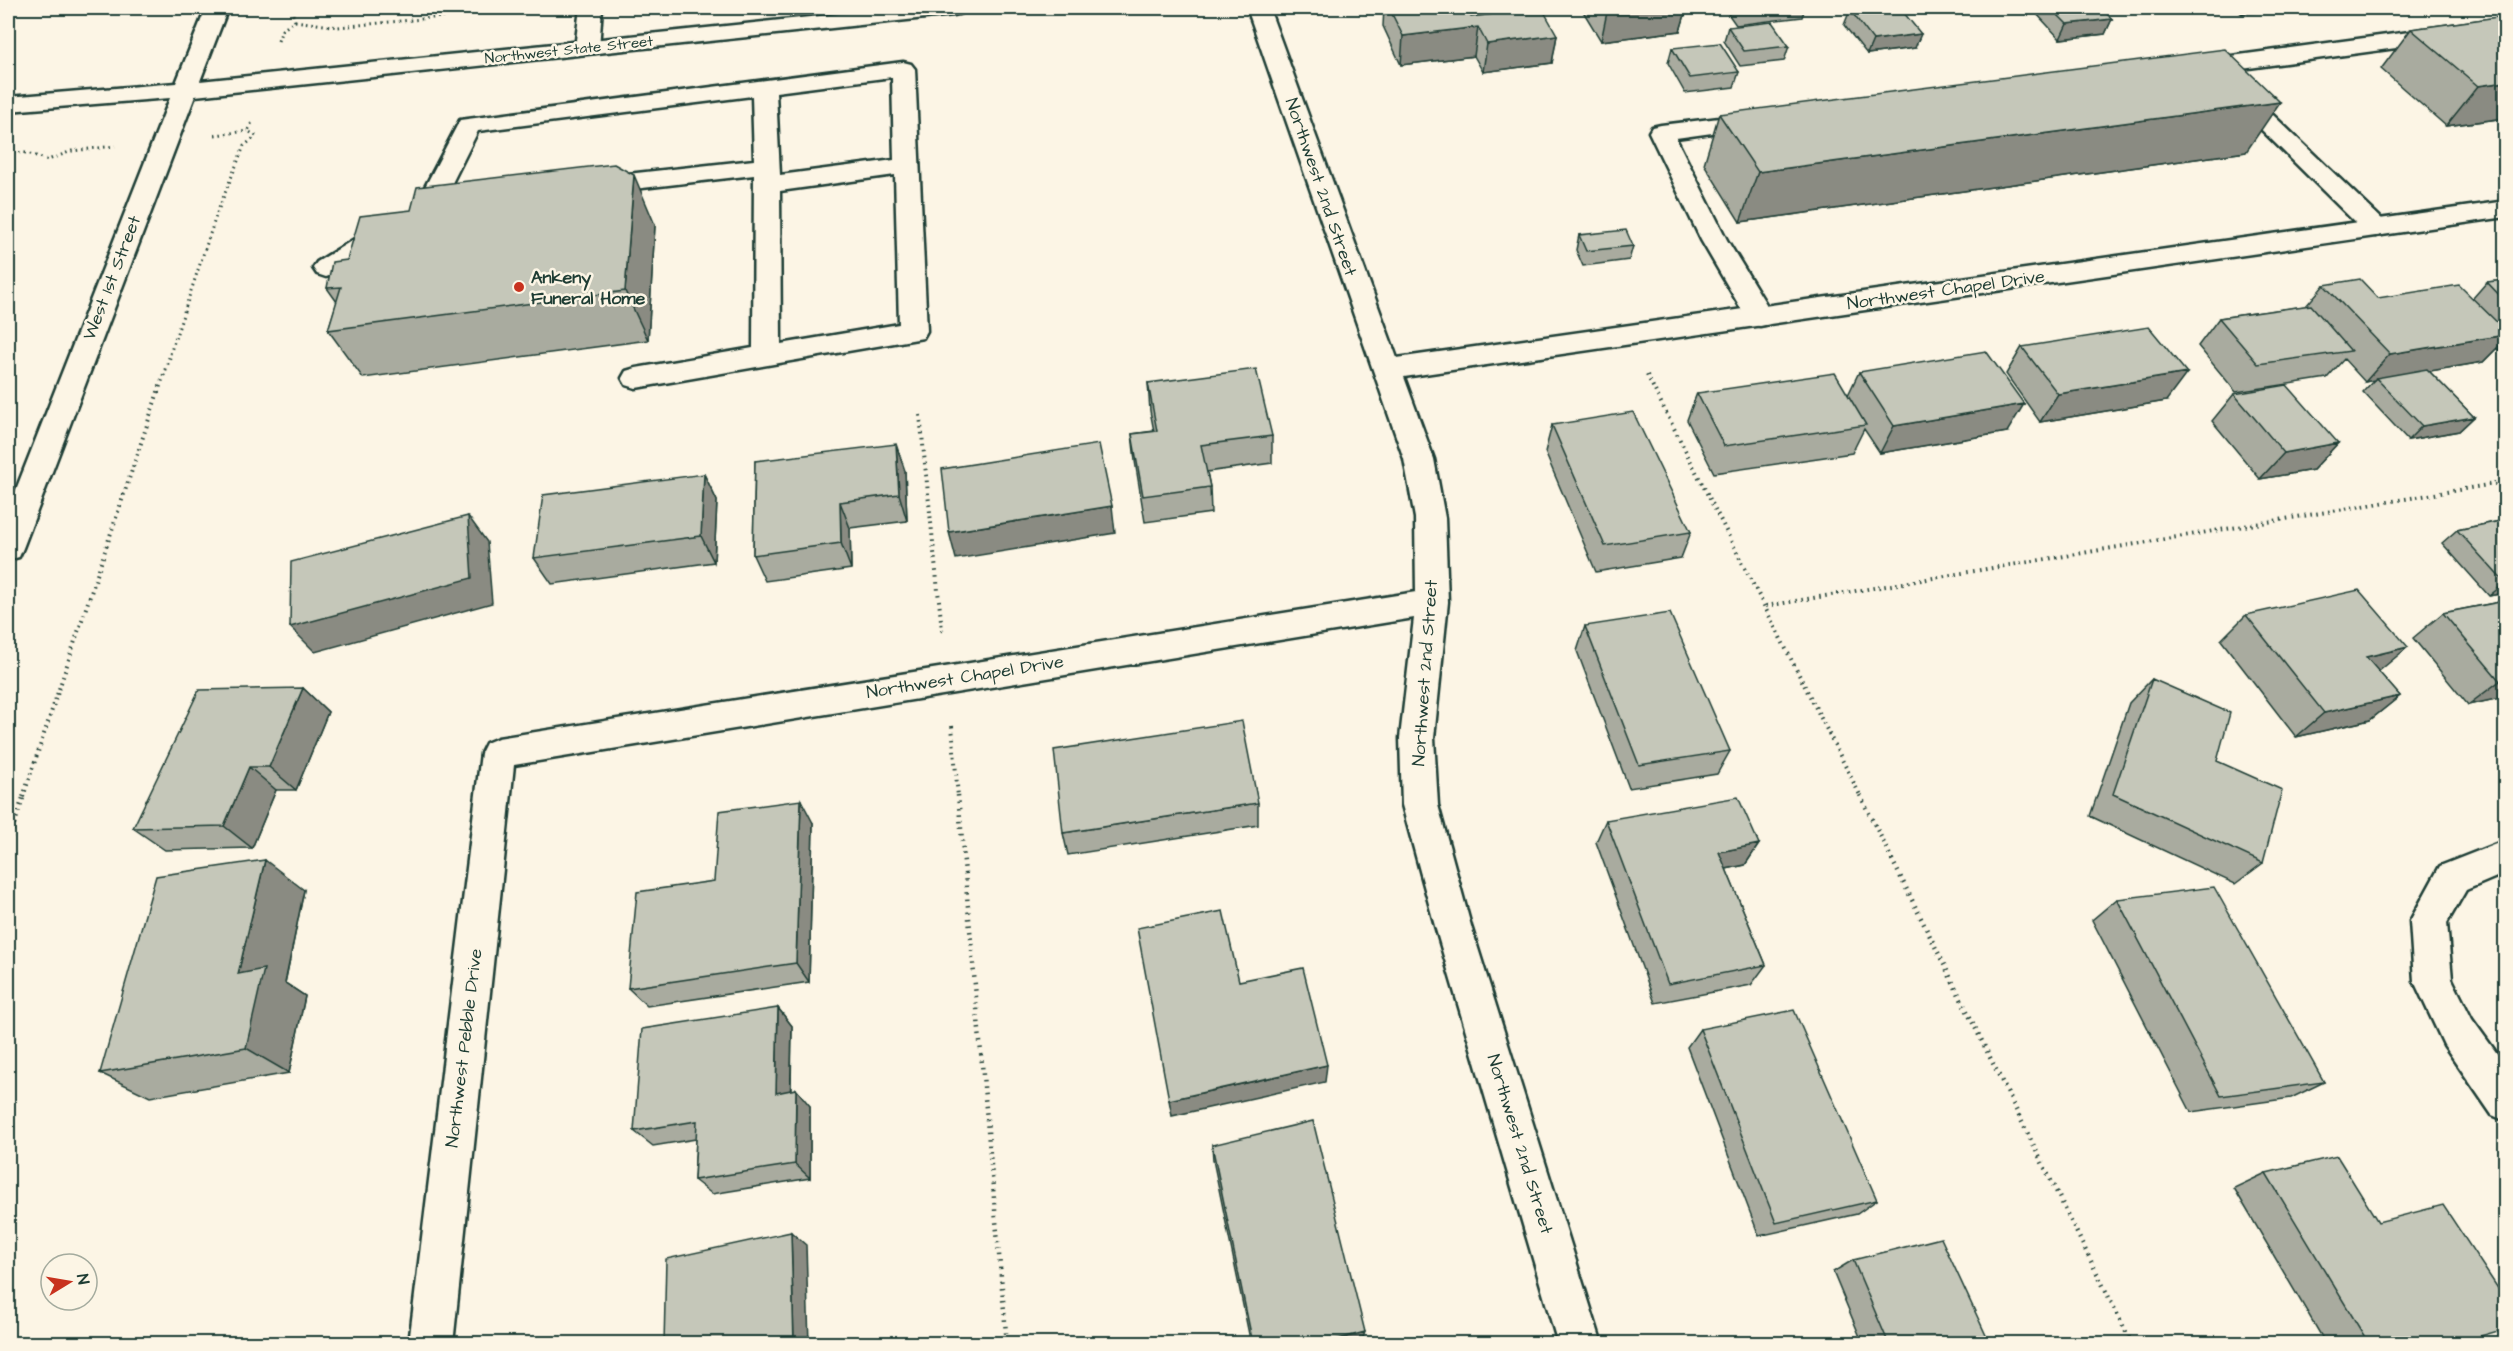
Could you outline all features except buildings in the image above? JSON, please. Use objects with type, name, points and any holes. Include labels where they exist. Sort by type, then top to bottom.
[{"type":"street","name":"West 1st Street","points":[[8,548],[217,8]]},
{"type":"street","points":[[587,48],[591,8]]},
{"type":"street","name":"Northwest State Street","points":[[8,104],[266,83],[954,8]]},
{"type":"street","name":"Northwest 2nd Street","points":[[1258,8],[1421,468],[1430,518],[1432,602],[1417,738],[1420,805],[1453,926],[1581,1344]]},
{"type":"street","points":[[2376,228],[2197,68],[2505,26]]},
{"type":"street","points":[[428,206],[469,125],[903,69],[914,331],[636,378]]},
{"type":"street","points":[[764,87],[767,175],[766,356]]},
{"type":"street","points":[[1760,317],[1714,240],[1661,132],[1789,117]]},
{"type":"street","points":[[568,189],[907,166]]},
{"type":"street","points":[[326,268],[428,206],[474,200]]},
{"type":"street","name":"Northwest Chapel Drive","points":[[1386,370],[2505,209]]},
{"type":"street","name":"Northwest Chapel Drive","points":[[498,753],[1432,602]]},
{"type":"street","name":"Northwest Pebble Drive","points":[[431,1344],[498,753]]},
{"type":"street","points":[[2505,856],[2453,878],[2428,921],[2433,981],[2458,1032],[2505,1101]]},
{"type":"path","points":[[291,8],[290,11],[295,21]]},
{"type":"path","points":[[8,843],[217,213],[244,146],[256,136],[248,131],[282,30],[295,21],[338,27],[506,11],[540,13],[591,8]]},
{"type":"path","points":[[1627,336],[1766,606],[2132,1344]]},
{"type":"path","points":[[920,415],[942,630],[957,640],[947,680],[1007,1344]]},
{"type":"path","points":[[1766,606],[2505,482]]},
{"type":"place","name":"Ankeny Funeral Home","points":[[519,287]]}]
